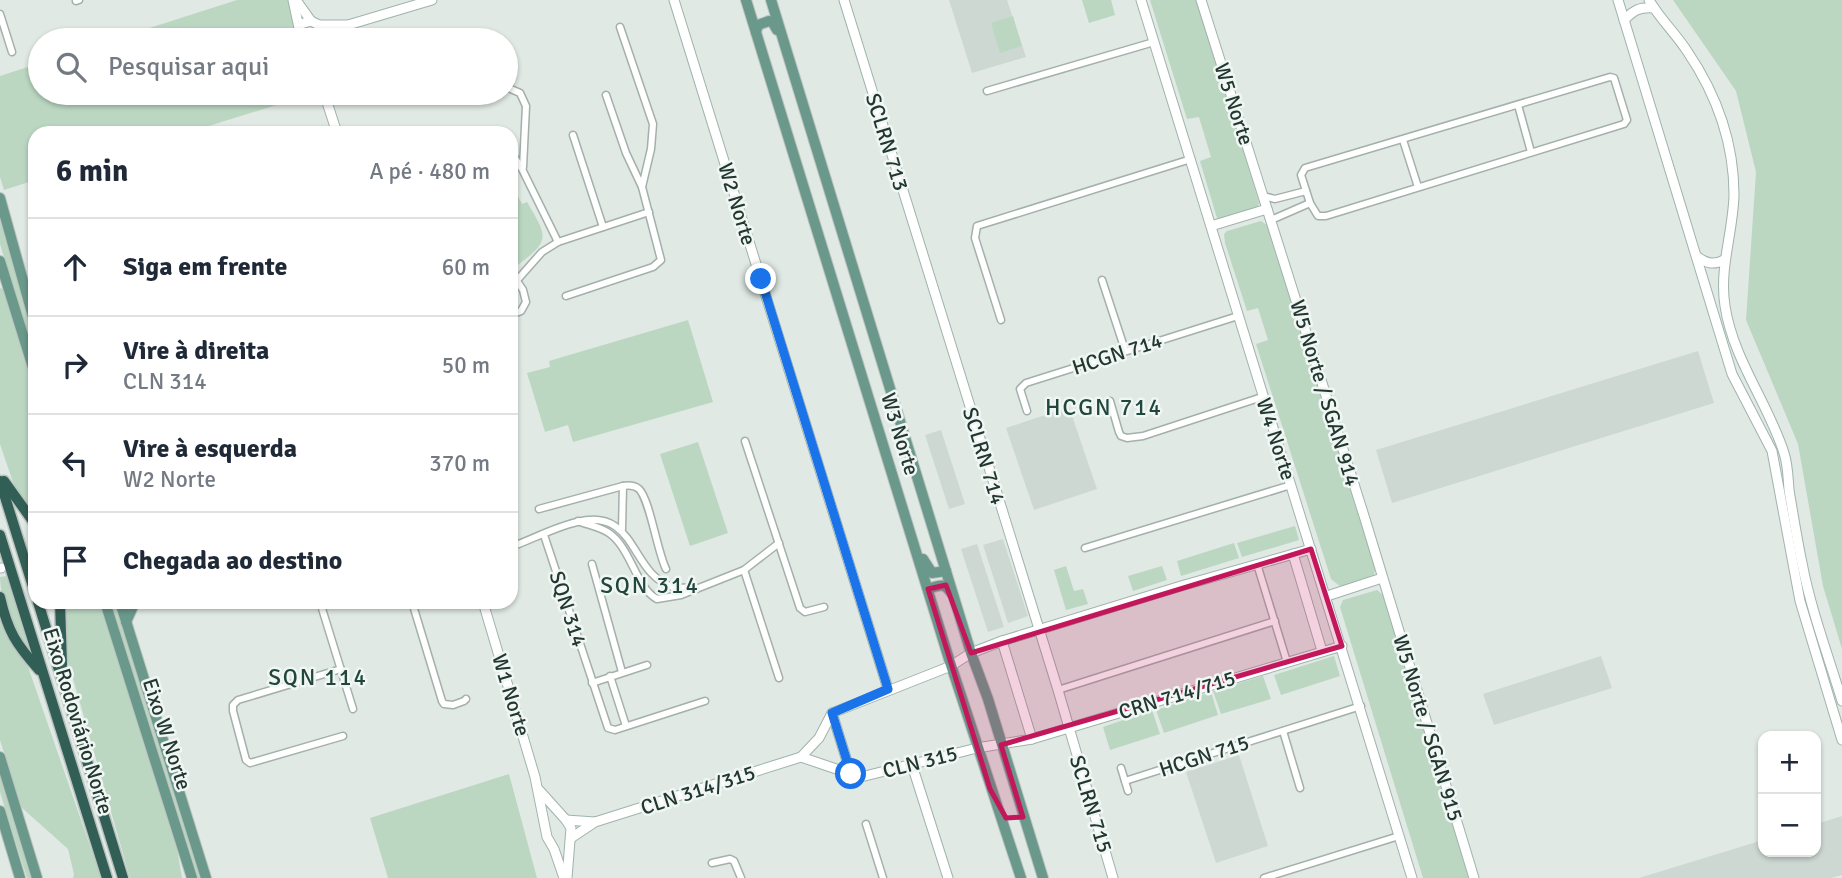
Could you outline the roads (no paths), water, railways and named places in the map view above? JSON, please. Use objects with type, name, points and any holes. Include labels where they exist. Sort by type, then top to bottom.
[{"type":"highway","points":[[0,475],[28,514]]},
{"type":"highway","points":[[0,481],[28,571]]},
{"type":"highway","name":"Eixo Rodoviário Norte","points":[[0,535],[107,878]]},
{"type":"highway","points":[[0,605],[16,643],[44,675]]},
{"type":"highway","name":"Eixo Rodoviário Norte","points":[[40,609],[123,878]]},
{"type":"highway","points":[[60,609],[62,678]]},
{"type":"main road","name":"W3 Norte","points":[[746,0],[951,666],[1021,878]]},
{"type":"main road","name":"W3 Norte","points":[[771,0],[971,653],[988,699],[1043,878]]},
{"type":"main road","points":[[756,32],[758,25],[769,21],[773,23],[787,53]]},
{"type":"main road","points":[[0,198],[28,299]]},
{"type":"main road","points":[[0,261],[28,351]]},
{"type":"main road","points":[[913,540],[932,573],[946,570]]},
{"type":"main road","points":[[928,589],[946,585],[956,600]]},
{"type":"main road","name":"Eixo W Norte","points":[[107,609],[192,878]]},
{"type":"main road","name":"Eixo W Norte","points":[[122,609],[206,878]]},
{"type":"main road","points":[[126,622],[132,609]]},
{"type":"main road","points":[[0,757],[37,878]]},
{"type":"main road","points":[[990,789],[1006,818],[1010,821],[1023,817]]},
{"type":"main road","points":[[0,811],[20,878]]},
{"type":"main road","points":[[1008,836],[1024,833],[1037,856]]},
{"type":"street","points":[[294,0],[318,28]]},
{"type":"street","points":[[294,0],[299,28]]},
{"type":"street","points":[[299,28],[301,23],[348,25],[432,0]]},
{"type":"street","name":"W2 Norte","points":[[674,0],[888,689]]},
{"type":"street","name":"SCLRN 713","points":[[844,0],[930,283]]},
{"type":"street","name":"W4 Norte","points":[[1141,0],[1412,878]]},
{"type":"street","name":"W5 Norte","points":[[1201,0],[1267,209]]},
{"type":"street","points":[[1618,0],[1732,374],[1772,452],[1800,601],[1842,740]]},
{"type":"street","points":[[1624,20],[1634,10],[1651,4],[1687,51],[1711,91],[1723,118],[1734,174],[1732,217],[1724,260],[1725,305],[1735,344],[1785,457],[1810,600],[1842,701]]},
{"type":"street","points":[[0,14],[12,52]]},
{"type":"street","points":[[344,28],[348,25]]},
{"type":"street","points":[[620,27],[653,124],[651,149],[642,187]]},
{"type":"street","points":[[988,91],[1154,42]]},
{"type":"street","points":[[1613,77],[1627,120],[1624,124],[1323,216],[1315,214],[1301,175],[1306,168],[1518,105],[1613,77]]},
{"type":"street","points":[[518,92],[526,106],[523,169]]},
{"type":"street","points":[[566,296],[658,264],[662,257],[642,187],[626,153],[606,95]]},
{"type":"street","points":[[328,105],[335,126]]},
{"type":"street","points":[[1518,105],[1531,152]]},
{"type":"street","points":[[573,135],[603,227]]},
{"type":"street","points":[[1403,140],[1418,187]]},
{"type":"street","points":[[1001,320],[975,239],[975,229],[983,223],[1191,159]]},
{"type":"street","points":[[518,162],[558,242]]},
{"type":"street","points":[[1263,197],[1280,198],[1306,191]]},
{"type":"street","points":[[1280,198],[1285,212]]},
{"type":"street","points":[[1271,220],[1310,203]]},
{"type":"street","points":[[1211,226],[1267,209]]},
{"type":"street","name":"W5 Norte / SGAN 914","points":[[1267,209],[1382,578]]},
{"type":"street","points":[[518,280],[542,252],[558,242],[649,212]]},
{"type":"street","points":[[1698,257],[1705,262],[1716,264],[1724,260]]},
{"type":"street","points":[[1102,280],[1125,351]]},
{"type":"street","points":[[518,282],[526,302],[518,312]]},
{"type":"street","name":"SCLRN 714","points":[[930,283],[1038,630]]},
{"type":"street","name":"HCGN 714","points":[[1027,411],[1020,389],[1026,383],[1238,316]]},
{"type":"street","name":"HCGN 714","points":[[1111,401],[1119,432],[1121,436],[1128,438],[1143,436],[1262,397]]},
{"type":"street","points":[[745,441],[800,608],[805,612],[824,607]]},
{"type":"street","points":[[1085,548],[1291,485]]},
{"type":"street","points":[[539,509],[623,486],[634,486],[642,494],[666,569]]},
{"type":"street","points":[[616,540],[622,530],[623,486]]},
{"type":"street","points":[[607,532],[621,509]]},
{"type":"street","points":[[578,522],[607,532],[616,540],[649,594],[657,599],[670,598],[744,570],[779,543]]},
{"type":"street","points":[[518,544],[578,522],[613,523],[622,530],[654,574],[672,586],[700,587]]},
{"type":"street","name":"SQN 314","points":[[544,534],[608,728],[615,730],[626,726]]},
{"type":"street","points":[[627,555],[634,549]]},
{"type":"street","points":[[801,757],[819,738],[832,713],[951,666],[971,653],[1002,641],[1311,549]]},
{"type":"street","points":[[1293,554],[1322,651]]},
{"type":"street","name":"SQN 314","points":[[592,564],[622,672]]},
{"type":"street","points":[[1257,564],[1287,662]]},
{"type":"street","points":[[744,570],[779,678]]},
{"type":"street","points":[[1326,596],[1382,578]]},
{"type":"street","name":"W5 Norte / SGAN 915","points":[[1382,578],[1474,878]]},
{"type":"street","points":[[670,598],[672,586]]},
{"type":"street","points":[[322,609],[353,709]]},
{"type":"street","points":[[414,609],[442,701],[450,706],[466,698]]},
{"type":"street","name":"W1 Norte","points":[[485,609],[538,789],[545,828]]},
{"type":"street","name":"CRN 714/715","points":[[1058,690],[1275,621]]},
{"type":"street","points":[[1038,630],[1068,729]]},
{"type":"street","points":[[1002,641],[1032,739]]},
{"type":"street","name":"CRN 714/715","points":[[1001,745],[1068,729],[1342,646]]},
{"type":"street","points":[[592,683],[647,665]]},
{"type":"street","points":[[341,669],[238,700],[233,705],[233,711],[246,760],[250,763],[343,736]]},
{"type":"street","points":[[610,676],[626,726],[705,701]]},
{"type":"street","name":"HCGN 715","points":[[1125,781],[1361,706]]},
{"type":"street","points":[[832,713],[851,774]]},
{"type":"street","name":"SCLRN 715","points":[[1068,729],[1113,878]]},
{"type":"street","points":[[1283,730],[1300,788]]},
{"type":"street","name":"CLN 315","points":[[801,757],[865,776],[977,748],[1001,745]]},
{"type":"street","name":"CLN 314/315","points":[[570,842],[596,822],[801,757]]},
{"type":"street","points":[[912,765],[948,878]]},
{"type":"street","points":[[1121,768],[1128,791]]},
{"type":"street","name":"W1 Norte","points":[[538,789],[563,818]]},
{"type":"street","points":[[550,818],[563,818],[571,828],[565,878],[547,837],[545,828],[550,818]]},
{"type":"street","name":"CLN 314/315","points":[[563,818],[596,822]]},
{"type":"street","points":[[866,824],[883,878]]},
{"type":"street","points":[[1264,878],[1399,836]]},
{"type":"street","points":[[554,849],[560,850],[570,842]]},
{"type":"street","points":[[712,863],[730,859],[734,861],[741,878]]},
{"type":"district","name":"HCGN 714","points":[[1104,407]]},
{"type":"district","name":"SQN 314","points":[[650,585]]},
{"type":"district","name":"SQN 114","points":[[318,677]]}]
